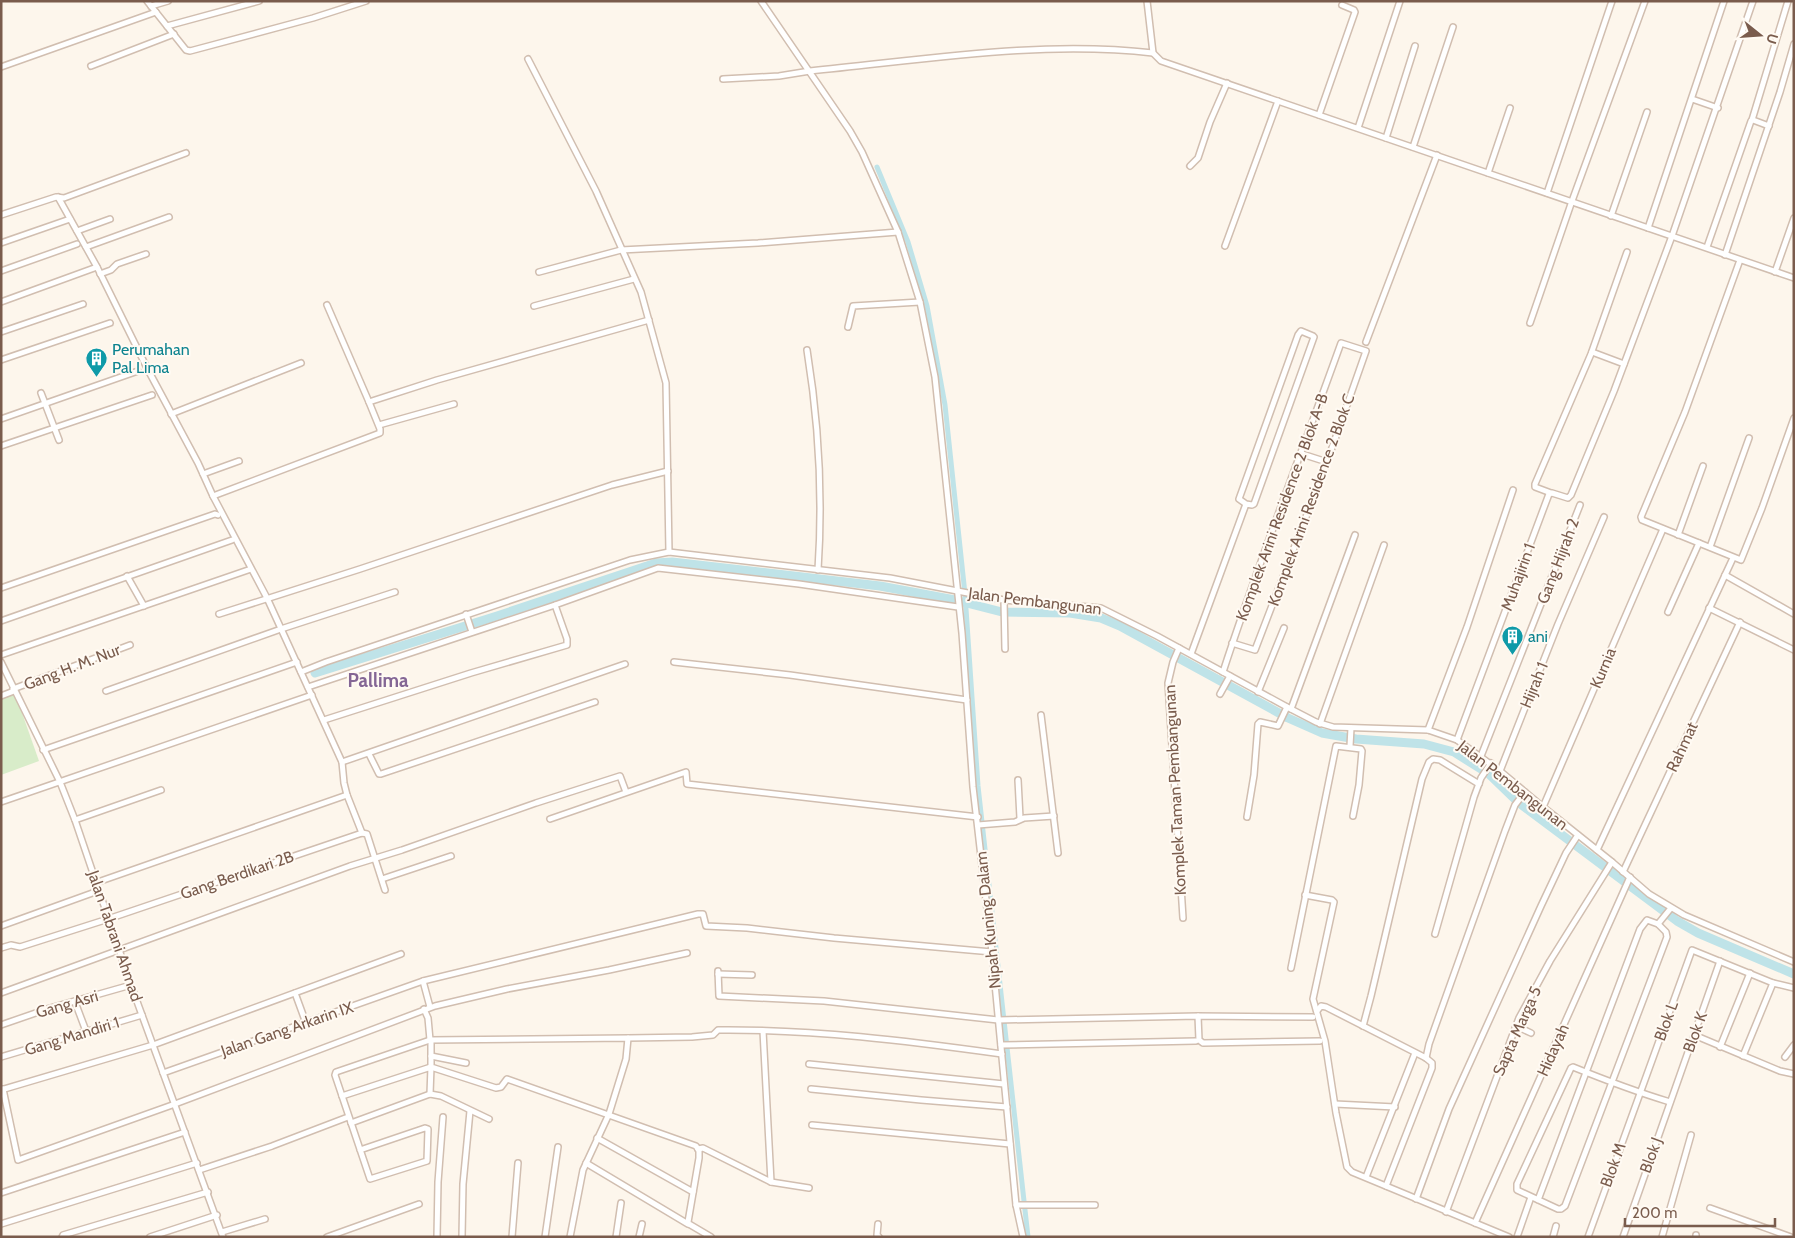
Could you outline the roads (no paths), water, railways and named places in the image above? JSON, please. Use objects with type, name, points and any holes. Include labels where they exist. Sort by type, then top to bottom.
[{"type":"street","points":[[149,4],[168,1]]},
{"type":"street","points":[[167,26],[259,1]]},
{"type":"street","points":[[149,4],[186,50],[190,51],[313,18],[366,1]]},
{"type":"street","name":"Nipah Kuning Dalam","points":[[761,1],[810,71],[862,152],[898,232],[920,302],[935,377],[958,592],[973,787],[981,825],[1010,1144],[1021,1204],[1023,1237]]},
{"type":"street","points":[[1147,1],[1153,52],[1161,61],[1794,278]]},
{"type":"street","points":[[1358,128],[1400,1]]},
{"type":"street","points":[[1547,193],[1612,1]]},
{"type":"street","points":[[1530,323],[1645,1]]},
{"type":"street","points":[[1648,228],[1724,1]]},
{"type":"street","points":[[1627,252],[1592,352],[1535,484],[1535,487],[1568,498],[1571,495],[1624,364],[1672,236],[1718,108],[1753,1]]},
{"type":"street","points":[[1707,247],[1752,120],[1788,1]]},
{"type":"street","points":[[1319,115],[1355,12],[1342,5]]},
{"type":"street","points":[[1,66],[156,12]]},
{"type":"street","points":[[1413,147],[1453,28]]},
{"type":"street","points":[[91,66],[174,34]]},
{"type":"street","points":[[1725,255],[1769,126],[1794,44]]},
{"type":"street","points":[[1386,138],[1415,46]]},
{"type":"street","points":[[723,79],[779,76],[810,71],[1035,48],[1153,52]]},
{"type":"street","points":[[528,59],[596,191],[641,292],[666,383],[669,552]]},
{"type":"street","points":[[1190,166],[1198,158],[1210,122],[1227,83]]},
{"type":"street","points":[[1692,99],[1718,108]]},
{"type":"street","points":[[1225,246],[1278,101]]},
{"type":"street","points":[[1488,172],[1510,108]]},
{"type":"street","points":[[1612,216],[1648,112]]},
{"type":"street","points":[[1752,120],[1769,126]]},
{"type":"street","points":[[1,215],[58,197],[64,198],[186,153]]},
{"type":"street","points":[[1366,342],[1437,155]]},
{"type":"street","points":[[58,197],[97,267],[267,598],[342,762],[347,795],[375,859],[385,890]]},
{"type":"street","points":[[86,247],[170,217]]},
{"type":"street","points":[[1775,272],[1794,218]]},
{"type":"street","points":[[1,243],[70,219]]},
{"type":"street","points":[[77,231],[110,219]]},
{"type":"street","points":[[539,272],[621,250],[758,243],[898,232]]},
{"type":"street","points":[[1,271],[77,244]]},
{"type":"street","points":[[100,274],[111,270],[117,264],[146,254]]},
{"type":"street","points":[[1740,260],[1685,412],[1641,517],[1645,522],[1742,560],[1794,418]]},
{"type":"street","points":[[1,302],[97,267]]},
{"type":"street","points":[[534,306],[634,279]]},
{"type":"street","points":[[848,327],[854,306],[920,302]]},
{"type":"street","points":[[1,332],[83,304]]},
{"type":"street","points":[[213,496],[381,432],[327,305]]},
{"type":"street","points":[[369,402],[438,380],[649,320]]},
{"type":"street","points":[[1,360],[110,322]]},
{"type":"street","points":[[1301,332],[1314,337],[1254,504],[1246,504],[1239,499],[1298,335],[1301,332]]},
{"type":"street","name":"Komplek Arini Residence 2 Blok A-B","points":[[1223,672],[1232,642],[1341,343]]},
{"type":"street","name":"Komplek Arini Residence 2 Blok C","points":[[1232,642],[1255,650],[1327,462],[1366,351],[1341,343]]},
{"type":"street","points":[[807,350],[815,400],[819,444],[820,540],[818,570]]},
{"type":"street","points":[[1592,352],[1624,364]]},
{"type":"street","points":[[171,414],[302,363]]},
{"type":"street","points":[[1,419],[138,371]]},
{"type":"street","points":[[41,393],[59,440]]},
{"type":"street","points":[[1,446],[152,395]]},
{"type":"street","points":[[379,425],[454,404]]},
{"type":"street","points":[[1710,547],[1749,438]]},
{"type":"street","points":[[1302,454],[1327,462]]},
{"type":"street","points":[[202,474],[239,460]]},
{"type":"street","points":[[1678,535],[1703,466]]},
{"type":"street","points":[[219,614],[612,485],[668,471]]},
{"type":"street","points":[[1428,730],[1467,627],[1513,490]]},
{"type":"street","name":"Muhajirin 1","points":[[1457,740],[1547,498],[1552,493]]},
{"type":"street","points":[[1191,654],[1246,504]]},
{"type":"street","name":"Gang Hijrah 2","points":[[1481,756],[1580,505]]},
{"type":"street","points":[[1,588],[215,514],[218,515]]},
{"type":"street","name":"Hijrah 1","points":[[1500,771],[1558,624],[1604,517]]},
{"type":"street","name":"Kurnia","points":[[1543,808],[1664,529]]},
{"type":"street","points":[[1247,817],[1254,775],[1258,724],[1260,722],[1278,726],[1288,708],[1355,535]]},
{"type":"street","points":[[1,621],[232,540]]},
{"type":"street","points":[[1668,612],[1699,543]]},
{"type":"street","points":[[1320,724],[1384,545]]},
{"type":"street","name":"Jalan Pembangunan","points":[[301,672],[466,614],[630,560],[669,552],[890,578],[968,593],[1004,603],[1101,608],[1110,611],[1320,724],[1351,730],[1428,730],[1457,740],[1500,771],[1523,794],[1543,808],[1576,837],[1597,850],[1611,864],[1623,872],[1629,880],[1670,910],[1793,961]]},
{"type":"street","points":[[1597,850],[1733,558]]},
{"type":"street","points":[[308,687],[555,605],[658,568],[958,605]]},
{"type":"street","points":[[1,655],[251,569]]},
{"type":"street","points":[[1725,575],[1794,614]]},
{"type":"street","points":[[128,576],[144,606]]},
{"type":"street","points":[[106,691],[281,629],[395,592]]},
{"type":"street","points":[[1004,603],[1005,649]]},
{"type":"street","points":[[324,720],[471,673],[567,645],[567,639],[555,605]]},
{"type":"street","points":[[1709,608],[1794,650]]},
{"type":"street","points":[[466,614],[472,632]]},
{"type":"street","name":"Rahmat","points":[[1623,872],[1740,622]]},
{"type":"street","points":[[1258,692],[1284,628]]},
{"type":"street","name":"Gang H. M. Nur","points":[[1,696],[130,645]]},
{"type":"street","name":"Komplek Taman Pembangunan","points":[[1179,649],[1172,662],[1168,682],[1183,918]]},
{"type":"street","name":"Jalan Tabrani Ahmad","points":[[1,662],[60,782],[75,820],[131,985],[223,1234]]},
{"type":"street","points":[[43,750],[297,662]]},
{"type":"street","points":[[674,662],[790,675],[967,700]]},
{"type":"street","points":[[342,762],[625,664]]},
{"type":"street","points":[[1220,694],[1230,676]]},
{"type":"street","points":[[1,802],[312,696]]},
{"type":"street","points":[[369,754],[379,774],[381,774],[595,702]]},
{"type":"street","points":[[1041,715],[1058,853]]},
{"type":"street","points":[[1350,744],[1351,730]]},
{"type":"street","points":[[1291,968],[1336,746],[1350,744],[1362,751],[1359,785],[1353,816]]},
{"type":"street","points":[[1363,1026],[1374,987],[1422,779],[1429,762],[1433,759],[1440,760],[1478,784]]},
{"type":"street","points":[[1435,934],[1478,784],[1491,764]]},
{"type":"street","points":[[550,819],[686,772],[687,784],[693,785],[978,817]]},
{"type":"street","points":[[1,993],[350,866],[620,776],[626,792]]},
{"type":"street","points":[[1018,780],[1020,818]]},
{"type":"street","points":[[75,820],[161,790]]},
{"type":"street","points":[[1426,1058],[1429,1044],[1515,805],[1523,794]]},
{"type":"street","points":[[95,883],[347,795]]},
{"type":"street","points":[[981,825],[1015,822],[1020,818],[1054,816]]},
{"type":"street","name":"Gang Berdikari 2B","points":[[1,948],[11,945],[20,947],[364,833]]},
{"type":"street","points":[[1416,1199],[1448,1109],[1568,849],[1576,837]]},
{"type":"street","points":[[382,879],[451,856]]},
{"type":"street","name":"Sapta Marga 5","points":[[1446,1212],[1516,1026],[1550,962],[1611,864]]},
{"type":"street","name":"Hidayah","points":[[1475,1223],[1629,880]]},
{"type":"street","points":[[1,926],[98,891]]},
{"type":"street","points":[[1305,895],[1334,902],[1313,999],[1325,1040],[1347,1167],[1352,1172],[1509,1237]]},
{"type":"street","points":[[1660,922],[1670,910]]},
{"type":"street","name":"Jalan Gang Arkarin IX","points":[[163,1073],[423,981],[698,914],[704,915],[708,926],[747,928],[992,952]]},
{"type":"street","points":[[1538,1200],[1640,929],[1647,920],[1660,922]]},
{"type":"street","points":[[1660,922],[1666,932],[1666,937],[1611,1081],[1565,1206],[1558,1209],[1517,1190],[1517,1184],[1570,1069],[1573,1067],[1611,1081],[1639,1093],[1670,1102]]},
{"type":"street","name":"Blok L","points":[[1639,1093],[1693,950],[1720,961]]},
{"type":"street","points":[[401,954],[153,1045],[2,1089],[18,1160],[176,1104],[427,1008],[507,989],[687,953]]},
{"type":"street","points":[[1720,961],[1773,983],[1794,988]]},
{"type":"street","name":"Blok K","points":[[1670,1102],[1720,961]]},
{"type":"street","points":[[752,975],[718,973],[719,996],[824,1002],[999,1020],[1198,1016],[1313,1017]]},
{"type":"street","points":[[1720,1047],[1750,973]]},
{"type":"street","points":[[423,981],[431,1056],[430,1094]]},
{"type":"street","points":[[1743,1056],[1773,983]]},
{"type":"street","name":"Gang Asri","points":[[2,1024],[131,985]]},
{"type":"street","points":[[296,993],[306,1023]]},
{"type":"street","points":[[75,1002],[86,1031]]},
{"type":"street","points":[[1317,1011],[1321,1006],[1326,1007],[1426,1058],[1432,1063],[1386,1186]]},
{"type":"street","name":"Gang Mandiri 1","points":[[1,1058],[142,1015]]},
{"type":"street","points":[[1198,1016],[1198,1040],[1203,1043],[1320,1041]]},
{"type":"street","points":[[1516,1026],[1531,1033]]},
{"type":"street","points":[[360,1150],[426,1128],[428,1129],[427,1161],[372,1179],[369,1178],[335,1075],[336,1072],[430,1040],[706,1036],[714,1035],[718,1030],[763,1031],[840,1034],[1002,1054]]},
{"type":"street","points":[[763,1031],[771,1182]]},
{"type":"street","points":[[1694,1035],[1780,1071],[1794,1074]]},
{"type":"street","points":[[570,1237],[582,1175],[609,1114],[626,1060],[628,1038]]},
{"type":"street","points":[[1001,1045],[1196,1041]]},
{"type":"street","points":[[1785,1057],[1794,1045]]},
{"type":"street","points":[[1366,1177],[1415,1053]]},
{"type":"street","points":[[431,1056],[466,1063]]},
{"type":"street","points":[[809,1064],[1004,1084]]},
{"type":"street","points":[[342,1096],[431,1067],[496,1088],[501,1087],[507,1079],[609,1114],[690,1144],[698,1149],[703,1148],[771,1182],[809,1188]]},
{"type":"street","points":[[810,1089],[1007,1107]]},
{"type":"street","name":"Blok M","points":[[1588,1237],[1639,1093]]},
{"type":"street","points":[[351,1123],[430,1094],[441,1096],[489,1119]]},
{"type":"street","name":"Blok J","points":[[1623,1237],[1670,1102]]},
{"type":"street","points":[[1335,1104],[1394,1107]]},
{"type":"street","points":[[462,1237],[463,1184],[470,1111]]},
{"type":"street","points":[[199,1170],[272,1146],[348,1117]]},
{"type":"street","points":[[437,1237],[442,1117]]},
{"type":"street","points":[[812,1125],[1010,1144]]},
{"type":"street","points":[[1,1193],[185,1132]]},
{"type":"street","points":[[1662,1237],[1691,1135]]},
{"type":"street","points":[[597,1138],[693,1192]]},
{"type":"street","points":[[544,1237],[558,1147]]},
{"type":"street","points":[[688,1224],[698,1165],[698,1149]]},
{"type":"street","points":[[1,1224],[197,1163]]},
{"type":"street","points":[[512,1237],[518,1163]]},
{"type":"street","points":[[586,1163],[711,1237]]},
{"type":"street","points":[[62,1237],[63,1234],[208,1192]]},
{"type":"street","points":[[1517,1237],[1531,1197]]},
{"type":"street","points":[[327,1237],[420,1204]]},
{"type":"street","points":[[616,1237],[621,1204]]},
{"type":"street","points":[[1021,1204],[1095,1205]]},
{"type":"street","points":[[1710,1208],[1791,1237]]},
{"type":"street","points":[[150,1237],[217,1215]]},
{"type":"street","points":[[223,1234],[265,1219]]},
{"type":"street","points":[[639,1237],[642,1224]]},
{"type":"street","points":[[878,1224],[877,1234],[879,1237]]},
{"type":"street","points":[[1552,1237],[1556,1226]]},
{"type":"waterway","points":[[877,167],[908,242],[927,306],[945,405],[965,594],[978,786],[1028,1237]]},
{"type":"waterway","points":[[315,673],[497,616],[656,563],[672,562],[880,586],[955,600],[1002,612],[1070,613],[1101,618],[1120,626],[1288,718],[1322,733],[1356,739],[1424,744],[1454,752],[1489,774],[1519,803],[1677,921],[1698,933],[1794,974]]},
{"type":"place","name":"Perumahan Pal Lima","points":[[96,377]]},
{"type":"place","name":"ani","points":[[1512,655]]},
{"type":"district","name":"Pallima","points":[[378,680]]}]
